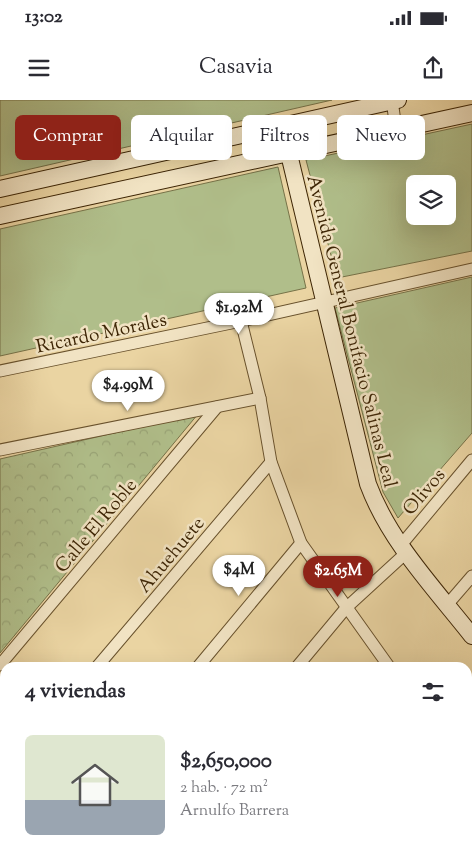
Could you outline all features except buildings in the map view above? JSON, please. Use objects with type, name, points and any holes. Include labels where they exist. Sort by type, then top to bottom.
[{"type":"street","points":[[327,115],[394,100],[395,115]]},
{"type":"street","points":[[425,123],[472,113]]},
{"type":"street","points":[[0,189],[242,134]]},
{"type":"street","points":[[0,216],[254,160]]},
{"type":"street","name":"Avenida General Bonifacio Salinas Leal","points":[[292,160],[368,484],[375,504],[403,549],[472,636]]},
{"type":"street","name":"Ricardo Morales","points":[[0,371],[241,321],[472,269]]},
{"type":"street","points":[[241,321],[260,398],[271,462],[301,543],[386,662]]},
{"type":"street","points":[[0,450],[260,398]]},
{"type":"street","name":"Calle El Roble","points":[[3,662],[217,407]]},
{"type":"street","name":"Olivos","points":[[301,662],[346,608],[403,549],[472,460]]},
{"type":"street","name":"Ahuehuete","points":[[101,662],[271,462]]},
{"type":"street","points":[[202,662],[301,543]]},
{"type":"street","points":[[447,605],[472,576]]},
{"type":"green space","points":[[0,100],[332,100],[266,115],[242,115],[242,121],[232,123],[232,115],[131,115],[131,146],[121,148],[121,115],[15,115],[15,160],[70,160],[0,176]]},
{"type":"green space","points":[[472,124],[472,251],[337,278],[306,160],[327,160],[327,155],[337,153],[337,160],[425,160],[425,134]]},
{"type":"green space","points":[[278,167],[306,288],[0,356],[0,229]]},
{"type":"green space","points":[[472,277],[472,433],[398,518],[383,492],[335,308]]},
{"type":"green space","points":[[198,414],[0,653],[0,459]]}]
